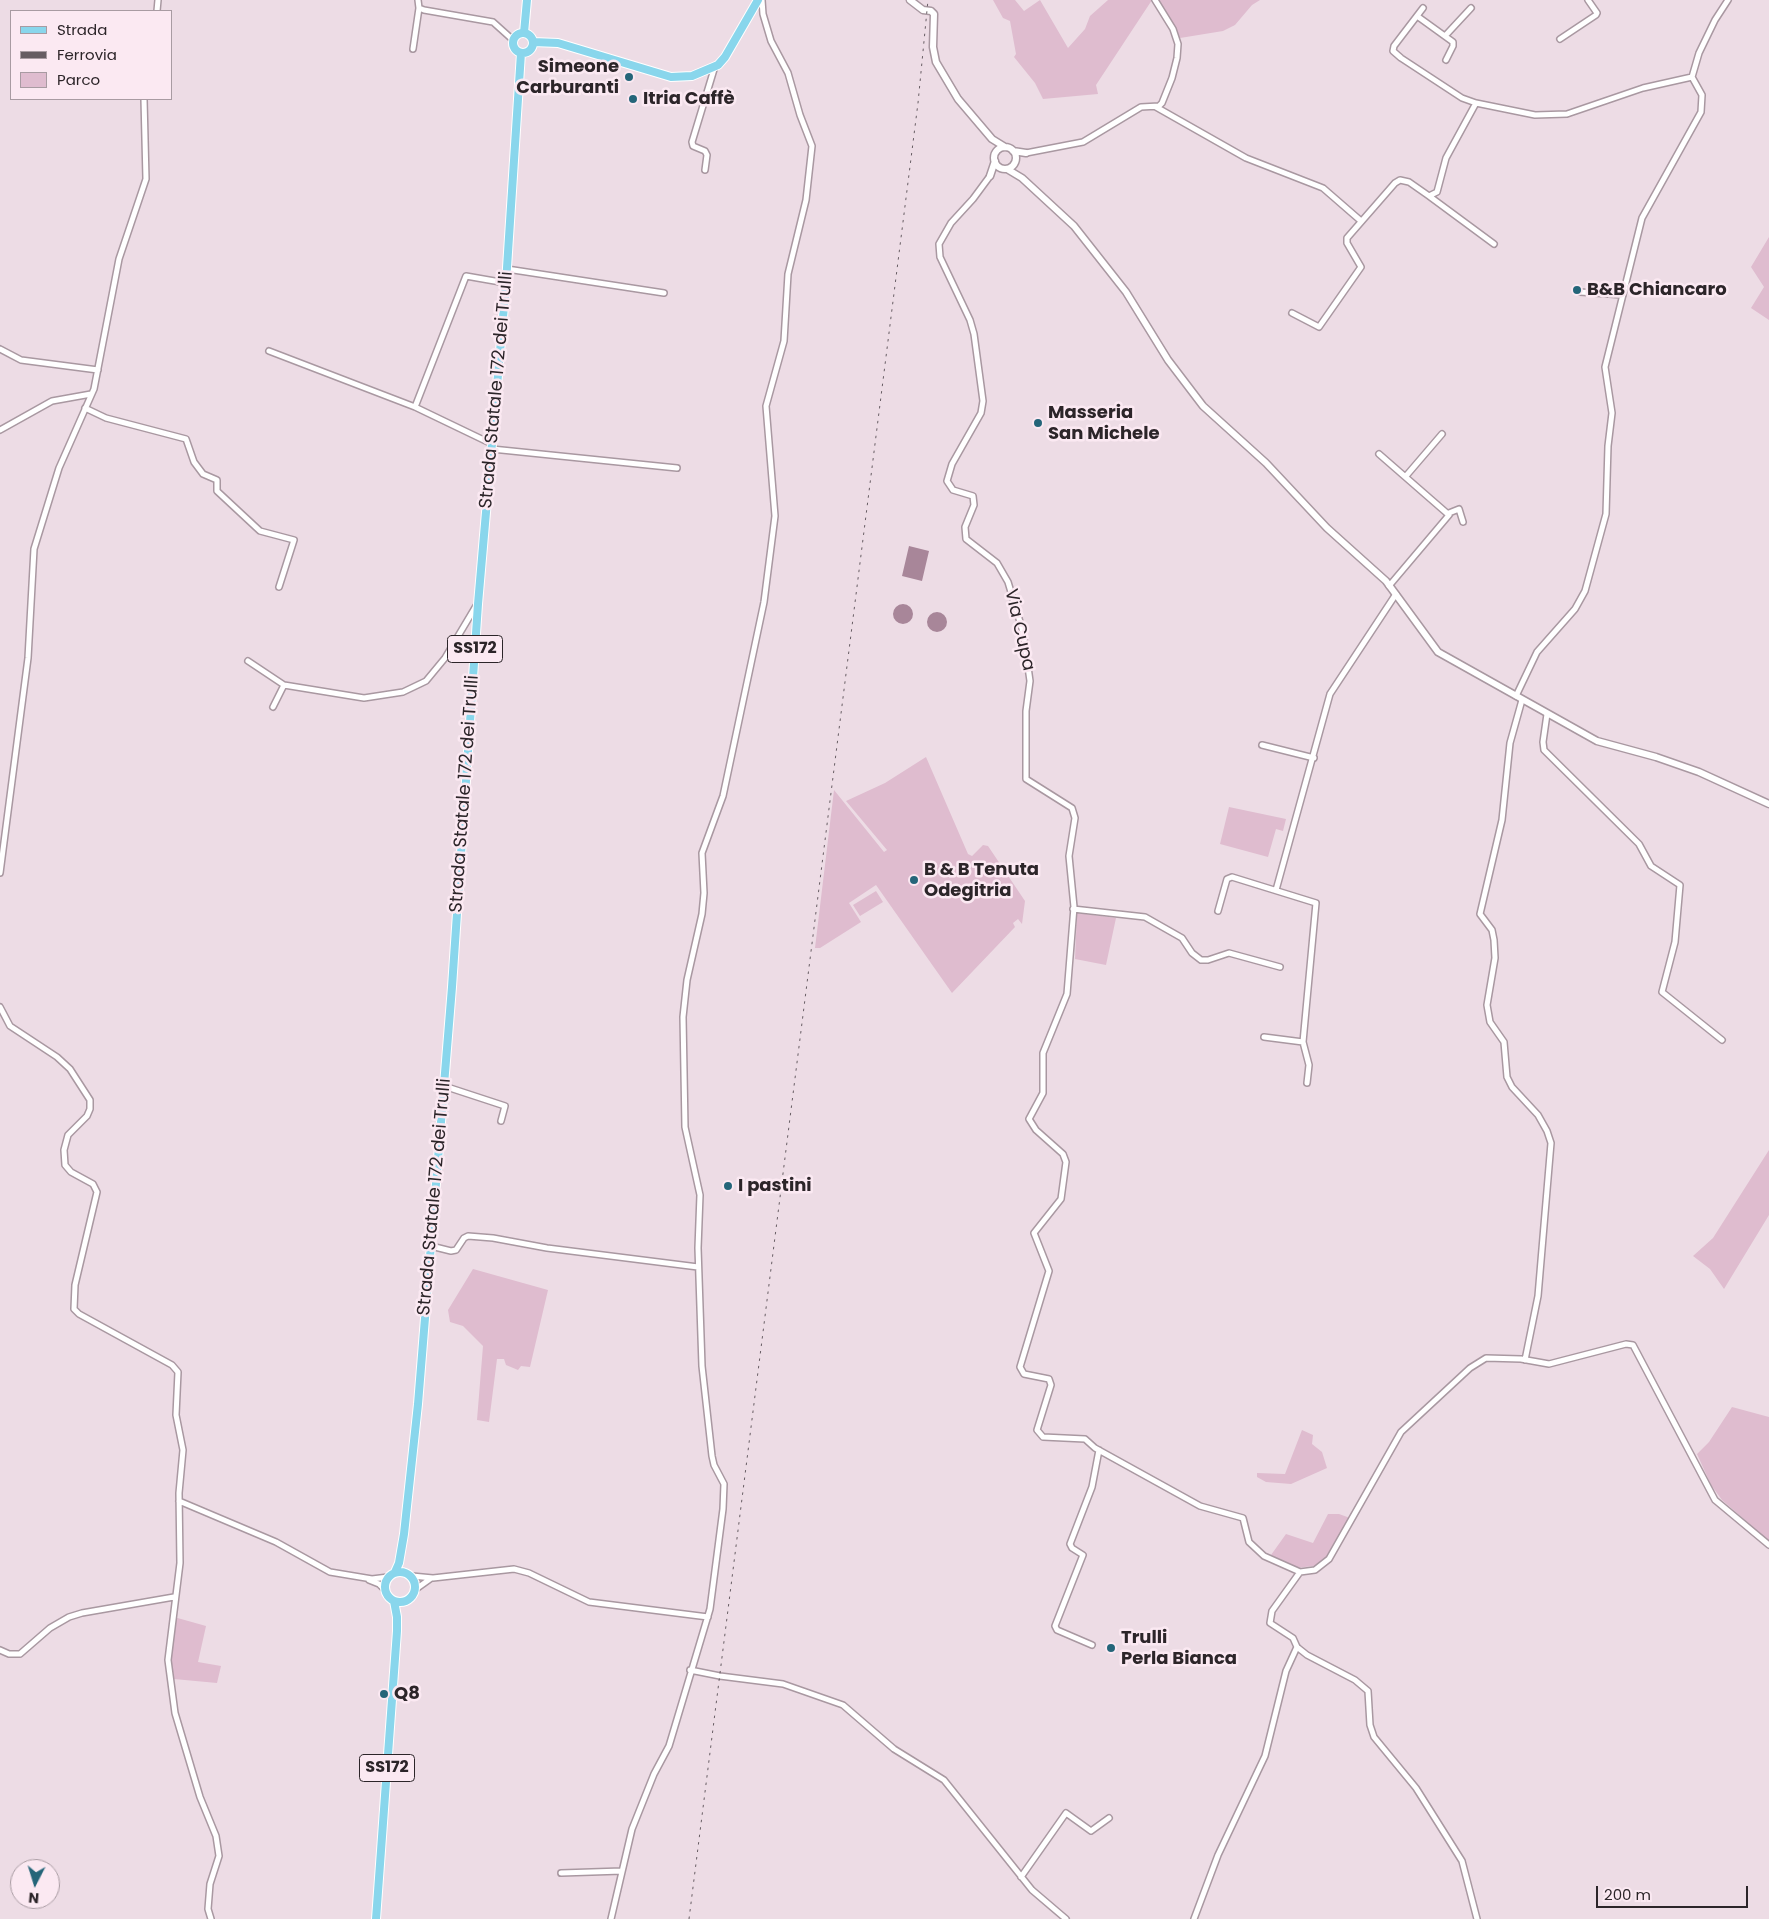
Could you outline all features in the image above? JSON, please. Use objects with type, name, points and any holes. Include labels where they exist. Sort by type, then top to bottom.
[{"type":"main road","points":[[524,32],[527,0]]},
{"type":"main road","points":[[533,42],[558,43],[671,77],[692,76],[715,66],[731,49],[758,0]]},
{"type":"main road","points":[[524,32],[530,36],[533,42],[530,50],[521,53],[513,47],[513,40],[518,34],[524,32]]},
{"type":"main road","name":"Strada Statale 172 dei Trulli","points":[[385,1590],[391,1575],[399,1563],[404,1534],[418,1404],[444,1086],[478,604],[506,283],[521,53]]},
{"type":"main road","name":"Strada Statale 172 dei Trulli","points":[[404,1534],[405,1564],[416,1589]]},
{"type":"main road","points":[[391,1575],[410,1574]]},
{"type":"main road","points":[[397,1617],[404,1602],[411,1598],[416,1589]]},
{"type":"main road","points":[[385,1590],[394,1601],[397,1617]]},
{"type":"main road","points":[[394,1601],[404,1602]]},
{"type":"main road","name":"SS172","points":[[376,1919],[397,1617]]},
{"type":"street","points":[[413,49],[419,8],[418,0]]},
{"type":"street","points":[[611,1919],[632,1829],[650,1783],[669,1746],[690,1670],[713,1598],[724,1484],[714,1465],[712,1456],[702,1366],[698,1267],[700,1195],[685,1127],[683,1017],[687,980],[702,914],[704,893],[702,853],[723,796],[764,602],[775,516],[766,406],[784,341],[788,274],[806,200],[812,146],[788,73],[776,52],[766,23],[762,0]]},
{"type":"street","points":[[910,0],[923,10],[932,11],[934,14],[933,48],[936,62],[958,99],[992,139],[1005,148],[1026,153],[1083,142],[1141,108],[1156,106],[1162,103],[1169,90],[1177,58],[1178,44],[1173,29],[1156,0]]},
{"type":"street","points":[[1560,39],[1596,15],[1597,13],[1588,0]]},
{"type":"street","points":[[1516,696],[1537,652],[1576,609],[1600,538],[1606,514],[1608,446],[1612,418],[1605,367],[1643,214],[1701,112],[1702,95],[1692,77],[1699,53],[1714,20],[1728,0]]},
{"type":"street","points":[[419,8],[493,22],[513,40]]},
{"type":"street","points":[[1422,8],[1394,46],[1393,51],[1462,98],[1476,103],[1534,115],[1567,114],[1643,88],[1692,77]]},
{"type":"street","points":[[1446,36],[1471,8]]},
{"type":"street","points":[[1417,16],[1453,42],[1446,60]]},
{"type":"street","points":[[705,170],[707,155],[705,151],[693,146],[692,142],[715,66]]},
{"type":"street","points":[[0,873],[28,658],[34,549],[59,468],[92,394],[119,259],[146,179],[144,100]]},
{"type":"street","points":[[1429,196],[1437,192],[1446,158],[1476,103]]},
{"type":"street","points":[[1156,106],[1246,158],[1323,188],[1361,221]]},
{"type":"street","points":[[990,176],[996,153],[992,139]]},
{"type":"street","points":[[996,153],[1005,148]]},
{"type":"street","points":[[1013,151],[1022,178]]},
{"type":"street","points":[[990,176],[1026,153]]},
{"type":"street","points":[[995,161],[1022,178],[1074,226],[1126,292],[1168,360],[1203,406],[1266,463],[1327,528],[1389,586],[1438,652],[1602,743],[1698,772],[1769,804]]},
{"type":"street","name":"Via Cupa","points":[[990,176],[973,199],[951,223],[939,244],[940,257],[970,320],[974,334],[983,401],[981,413],[952,464],[947,481],[953,490],[973,496],[974,505],[965,526],[966,539],[997,563],[1008,582],[1020,624],[1030,681],[1026,711],[1026,779],[1074,812],[1075,818],[1069,856],[1074,909],[1067,994],[1043,1053],[1043,1093],[1030,1119],[1036,1130],[1063,1154],[1066,1162],[1061,1199],[1034,1233],[1049,1271],[1020,1367],[1024,1374],[1049,1379],[1051,1385],[1037,1430],[1043,1437],[1085,1439],[1099,1450]]},
{"type":"street","points":[[1292,313],[1319,327],[1361,267],[1346,240],[1398,181],[1408,182],[1494,244]]},
{"type":"street","points":[[507,269],[664,293]]},
{"type":"street","points":[[415,407],[466,276],[506,283]]},
{"type":"street","points":[[1580,292],[1623,295]]},
{"type":"street","points":[[0,349],[21,360],[98,370]]},
{"type":"street","points":[[269,351],[415,407],[492,446],[677,468]]},
{"type":"street","points":[[0,430],[52,401],[92,394]]},
{"type":"street","points":[[85,408],[106,418],[186,439],[194,462],[203,474],[217,480],[217,491],[260,531],[294,540],[278,588]]},
{"type":"street","points":[[1406,476],[1442,434]]},
{"type":"street","points":[[1379,454],[1449,513]]},
{"type":"street","points":[[1449,513],[1459,509],[1463,522]]},
{"type":"street","points":[[1389,586],[1449,517],[1449,513]]},
{"type":"street","points":[[1276,890],[1314,758],[1330,694],[1396,594]]},
{"type":"street","points":[[248,661],[284,685],[364,698],[403,692],[426,682],[445,658],[478,604]]},
{"type":"street","points":[[273,707],[284,685]]},
{"type":"street","points":[[1522,700],[1510,743],[1502,820],[1480,914],[1492,930],[1494,940],[1495,958],[1487,1005],[1490,1022],[1504,1042],[1507,1077],[1512,1087],[1543,1122],[1551,1143],[1538,1296],[1524,1360]]},
{"type":"street","points":[[1547,714],[1543,742],[1544,750],[1639,844],[1651,866],[1680,884],[1675,942],[1662,992],[1722,1040]]},
{"type":"street","points":[[1262,745],[1314,758]]},
{"type":"street","points":[[1218,911],[1229,877],[1313,901],[1316,904],[1303,1042],[1310,1065],[1307,1083]]},
{"type":"street","points":[[1074,909],[1145,917],[1182,938],[1192,953],[1201,960],[1208,960],[1229,952],[1280,967]]},
{"type":"street","points":[[0,1007],[10,1026],[57,1057],[70,1069],[90,1100],[90,1109],[87,1116],[68,1135],[64,1150],[65,1165],[71,1172],[93,1184],[97,1192],[76,1285],[74,1309],[79,1314],[172,1365],[178,1372],[176,1415],[183,1450],[179,1501],[180,1563],[174,1597],[168,1660],[175,1713],[200,1797],[216,1836],[219,1856],[210,1884],[208,1909],[211,1919]]},
{"type":"street","points":[[1264,1037],[1303,1042]]},
{"type":"street","points":[[444,1086],[505,1106],[501,1121]]},
{"type":"street","points":[[431,1246],[452,1251],[456,1250],[464,1238],[468,1236],[698,1267]]},
{"type":"street","points":[[1092,1645],[1057,1630],[1055,1626],[1083,1555],[1072,1548],[1070,1544],[1092,1487],[1099,1450],[1200,1506],[1243,1518],[1249,1542],[1278,1564],[1300,1572],[1315,1570],[1330,1560],[1387,1453],[1401,1432],[1414,1417],[1470,1368],[1486,1358],[1524,1360],[1548,1364],[1626,1344],[1633,1345],[1715,1500],[1769,1546]]},
{"type":"street","points":[[179,1501],[276,1542],[330,1572],[380,1580],[391,1575]]},
{"type":"street","points":[[410,1574],[433,1578],[517,1569],[589,1602],[708,1617]]},
{"type":"street","points":[[1194,1919],[1218,1855],[1265,1756],[1286,1671],[1297,1647],[1296,1641],[1272,1625],[1270,1621],[1272,1610],[1300,1572]]},
{"type":"street","points":[[364,1578],[379,1584],[385,1590]]},
{"type":"street","points":[[416,1589],[433,1578]]},
{"type":"street","points":[[0,1650],[9,1654],[20,1654],[50,1628],[69,1617],[82,1613],[174,1597]]},
{"type":"street","points":[[1297,1647],[1313,1659],[1355,1680],[1368,1691],[1370,1725],[1374,1736],[1416,1788],[1462,1861],[1477,1919]]},
{"type":"street","points":[[690,1670],[783,1684],[843,1705],[894,1749],[944,1780],[1032,1890],[1066,1919]]},
{"type":"street","points":[[1021,1877],[1066,1813],[1091,1831],[1109,1818]]},
{"type":"street","points":[[561,1873],[622,1871]]},
{"type":"green space","points":[[993,0],[1015,0],[1024,11],[1040,0],[1068,48],[1085,29],[1090,16],[1108,0],[1152,0],[1096,85],[1098,94],[1043,99],[1035,83],[1014,57],[1016,54],[1010,21],[1003,18]]},
{"type":"green space","points":[[1157,0],[1260,0],[1252,5],[1235,25],[1223,31],[1180,38]]},
{"type":"green space","points":[[1769,237],[1769,320],[1751,308],[1764,287],[1751,267]]},
{"type":"green space","points":[[926,757],[968,854],[972,856],[983,845],[988,846],[1025,901],[1022,924],[1018,919],[1013,923],[1015,927],[952,993],[876,885],[849,903],[861,922],[820,948],[815,948],[834,790],[884,852],[887,850],[846,801],[885,783]]},
{"type":"green space","points":[[1229,807],[1286,819],[1283,831],[1276,829],[1268,857],[1220,844]]},
{"type":"green space","points":[[876,891],[883,902],[860,916],[853,905]]},
{"type":"green space","points":[[1077,913],[1116,918],[1106,965],[1075,959]]},
{"type":"green space","points":[[1769,1150],[1769,1215],[1724,1289],[1710,1269],[1693,1256],[1713,1238]]},
{"type":"green space","points":[[473,1269],[548,1290],[530,1367],[521,1366],[518,1370],[506,1365],[504,1359],[497,1359],[489,1422],[477,1420],[483,1346],[463,1326],[450,1322],[448,1310]]},
{"type":"green space","points":[[1732,1407],[1769,1417],[1769,1541],[1722,1500],[1711,1485],[1697,1454],[1709,1442]]},
{"type":"green space","points":[[1302,1430],[1313,1435],[1312,1444],[1322,1452],[1327,1468],[1291,1484],[1266,1482],[1257,1477],[1257,1473],[1285,1474]]},
{"type":"green space","points":[[1328,1514],[1339,1514],[1350,1518],[1322,1565],[1296,1568],[1271,1555],[1286,1534],[1313,1543]]},
{"type":"green space","points":[[174,1617],[206,1626],[198,1662],[221,1666],[217,1683],[174,1679],[171,1660]]},
{"type":"shaded area","points":[[909,546],[929,551],[922,581],[902,576]]},
{"type":"shaded area","points":[[903,604],[910,607],[913,614],[910,621],[903,624],[896,621],[893,614],[896,607]]},
{"type":"shaded area","points":[[933,612],[941,612],[947,618],[947,626],[941,632],[933,632],[927,626],[927,618]]},
{"type":"railway","points":[[689,1919],[918,103],[928,0]]},
{"type":"place","name":"Simeone Carburanti","points":[[629,77]]},
{"type":"place","name":"Itria Caffè","points":[[633,99]]},
{"type":"place","name":"B&B Chiancaro","points":[[1577,290]]},
{"type":"place","name":"Masseria San Michele","points":[[1038,423]]},
{"type":"place","name":"B & B Tenuta Odegitria","points":[[914,880]]},
{"type":"place","name":"I pastini","points":[[728,1186]]},
{"type":"place","name":"Trulli Perla Bianca","points":[[1111,1648]]},
{"type":"place","name":"Q8","points":[[384,1694]]}]
